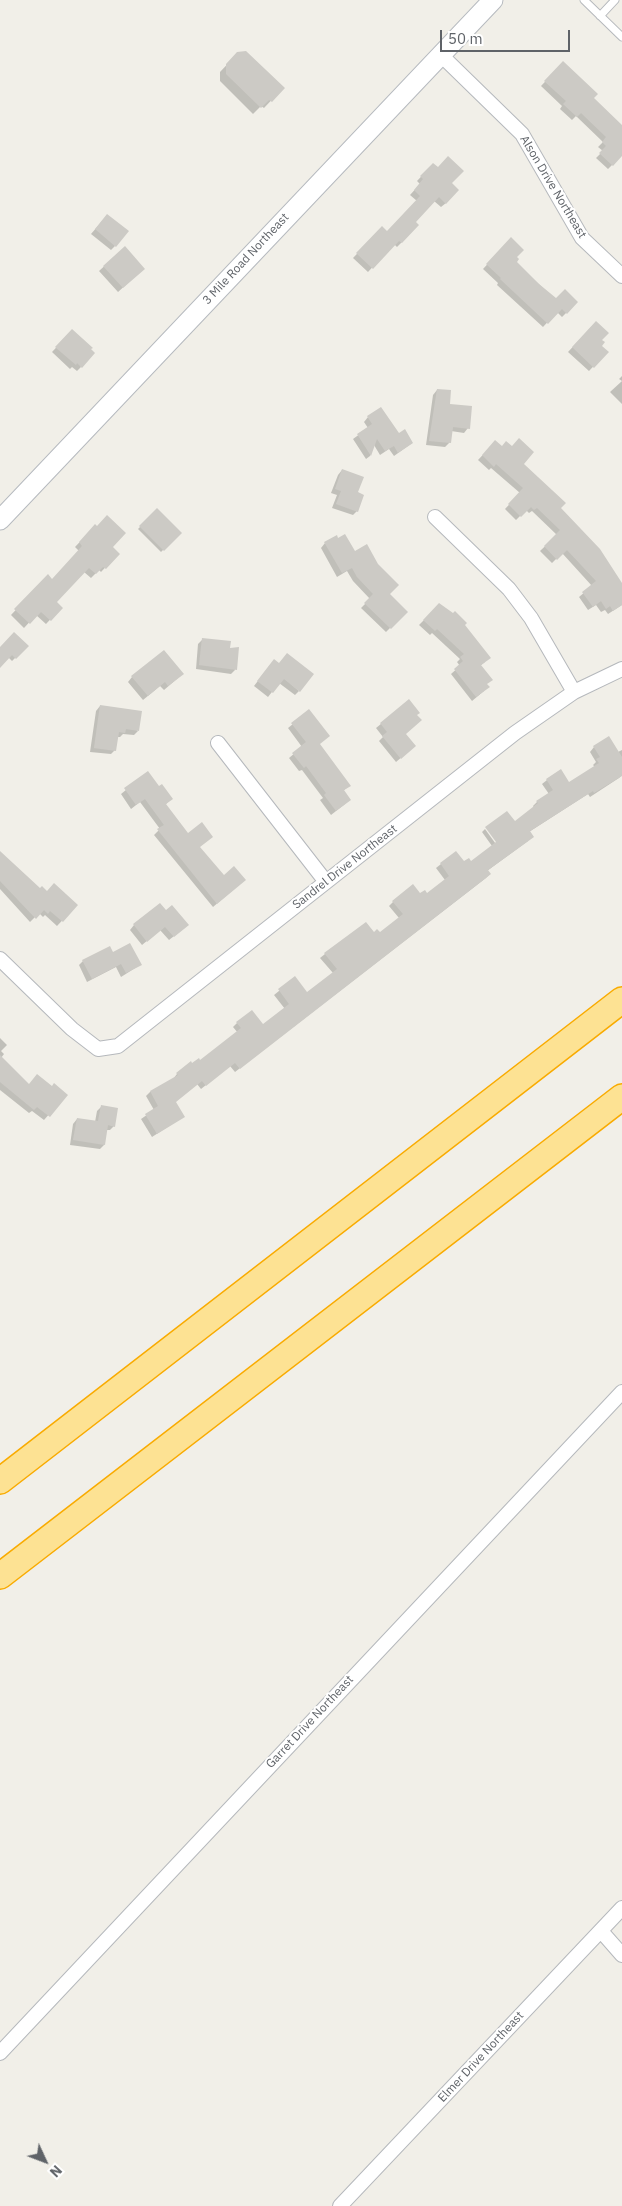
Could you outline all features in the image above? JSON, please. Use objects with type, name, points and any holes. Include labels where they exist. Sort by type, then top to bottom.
[{"type":"highway","points":[[0,1481],[622,1000]]},
{"type":"highway","points":[[0,1576],[622,1097]]},
{"type":"main road","name":"3 Mile Road Northeast","points":[[0,520],[321,180],[442,56],[493,0]]},
{"type":"street","name":"Alson Drive Northeast","points":[[442,56],[522,134],[582,238],[622,276]]},
{"type":"street","points":[[435,517],[508,589],[531,618],[574,692]]},
{"type":"street","name":"Sandrel Drive Northeast","points":[[0,959],[72,1029],[98,1049],[118,1046],[515,733],[574,692],[622,669]]},
{"type":"street","points":[[218,743],[326,882]]},
{"type":"street","name":"Garret Drive Northeast","points":[[0,2053],[622,1392]]},
{"type":"street","name":"Elmer Drive Northeast","points":[[340,2206],[622,1908]]},
{"type":"street","points":[[601,1931],[622,1955]]},
{"type":"lane","points":[[584,0],[622,37]]},
{"type":"lane","points":[[600,16],[615,0]]},
{"type":"building","points":[[246,51],[285,88],[272,102],[269,100],[261,108],[226,74],[226,64],[237,52]]},
{"type":"building","points":[[563,61],[598,94],[594,98],[622,125],[622,156],[613,166],[599,153],[606,146],[602,142],[606,137],[581,113],[577,117],[563,104],[566,101],[544,81]]},
{"type":"building","points":[[448,156],[464,171],[452,183],[459,190],[446,204],[439,197],[416,222],[419,225],[402,243],[399,241],[373,269],[356,253],[382,226],[387,231],[420,196],[414,190],[423,179],[420,176],[433,163],[438,167]]},
{"type":"building","points":[[107,214],[129,231],[116,247],[95,229]]},
{"type":"building","points":[[511,237],[524,250],[517,257],[519,259],[517,262],[539,284],[556,298],[565,289],[578,302],[567,314],[562,309],[548,324],[486,264]]},
{"type":"building","points":[[125,246],[145,269],[123,288],[103,266]]},
{"type":"building","points":[[596,321],[609,333],[602,340],[605,342],[602,346],[609,352],[594,368],[572,347]]},
{"type":"building","points":[[72,329],[93,348],[91,349],[95,353],[82,368],[55,347]]},
{"type":"building","points":[[437,389],[451,390],[450,404],[472,406],[470,429],[453,427],[451,443],[429,441]]},
{"type":"building","points":[[381,407],[399,433],[405,429],[413,443],[398,453],[394,446],[385,451],[377,439],[371,456],[357,434],[372,424],[367,416]]},
{"type":"building","points":[[519,438],[534,452],[524,464],[566,503],[561,508],[600,549],[622,583],[622,605],[613,611],[610,606],[606,609],[601,601],[593,607],[582,592],[596,581],[567,550],[557,560],[544,546],[560,530],[537,508],[534,510],[531,507],[521,517],[508,504],[523,488],[496,464],[494,467],[482,455],[495,440],[502,446],[506,441],[512,446]]},
{"type":"building","points":[[342,469],[364,477],[358,492],[364,495],[358,512],[336,504],[341,491],[335,489]]},
{"type":"building","points":[[157,508],[182,533],[164,551],[139,526]]},
{"type":"building","points":[[107,515],[126,533],[113,547],[120,554],[106,569],[103,567],[96,574],[89,568],[57,602],[63,608],[51,621],[41,612],[30,624],[14,609],[48,574],[52,579],[82,546],[79,542],[95,524],[97,526]]},
{"type":"building","points":[[345,534],[355,551],[367,544],[378,564],[399,585],[390,594],[408,612],[391,629],[364,603],[373,594],[357,577],[352,568],[342,573],[324,542],[337,535],[338,538]]},
{"type":"building","points":[[439,603],[453,613],[455,611],[467,623],[465,625],[491,658],[481,665],[493,680],[487,684],[490,687],[476,697],[454,669],[463,661],[460,657],[464,654],[437,629],[435,631],[423,620]]},
{"type":"building","points":[[14,632],[29,646],[16,659],[12,655],[0,668],[0,647]]},
{"type":"building","points":[[202,638],[231,641],[230,648],[239,647],[237,670],[199,665]]},
{"type":"building","points":[[164,650],[184,674],[168,686],[165,682],[148,696],[131,676]]},
{"type":"building","points":[[287,653],[314,674],[300,692],[284,679],[273,693],[257,681],[274,659],[279,663]]},
{"type":"building","points":[[409,699],[420,713],[417,715],[422,720],[406,734],[416,746],[401,759],[382,736],[387,732],[380,723]]},
{"type":"building","points":[[100,705],[142,711],[139,731],[126,729],[125,733],[119,732],[116,751],[94,748]]},
{"type":"building","points":[[309,709],[330,736],[320,744],[351,786],[344,790],[351,800],[336,811],[324,795],[326,793],[306,766],[304,768],[292,753],[306,742],[291,723]]},
{"type":"building","points":[[609,736],[622,757],[622,776],[594,793],[593,791],[530,831],[534,837],[488,870],[491,874],[240,1069],[235,1063],[206,1086],[202,1081],[176,1102],[185,1117],[157,1134],[145,1114],[158,1106],[150,1091],[178,1075],[176,1073],[191,1061],[192,1063],[199,1058],[200,1060],[241,1028],[236,1022],[252,1010],[263,1024],[289,1004],[278,989],[295,976],[307,992],[337,969],[324,953],[366,922],[374,932],[377,929],[380,932],[403,914],[392,901],[413,884],[420,893],[425,890],[427,893],[449,876],[440,863],[456,851],[464,861],[469,858],[471,861],[496,842],[485,827],[507,811],[515,821],[538,803],[536,801],[553,790],[546,779],[561,769],[569,782],[599,763],[596,759],[600,757],[593,746]]},
{"type":"building","points":[[148,771],[159,786],[162,784],[173,799],[166,804],[188,833],[202,822],[213,837],[200,847],[224,875],[234,866],[246,880],[217,904],[157,829],[164,825],[145,799],[136,805],[124,788]]},
{"type":"building","points":[[0,851],[40,888],[42,886],[47,891],[54,883],[78,905],[63,922],[50,911],[48,914],[44,910],[36,919],[0,881]]},
{"type":"building","points":[[160,903],[166,910],[172,905],[189,925],[174,937],[165,927],[147,942],[133,924]]},
{"type":"building","points":[[130,943],[142,965],[126,973],[121,964],[92,979],[82,960],[110,946],[113,952]]},
{"type":"building","points":[[0,1055],[29,1084],[37,1074],[52,1086],[54,1083],[68,1095],[50,1117],[37,1107],[34,1110],[0,1082]]},
{"type":"building","points":[[101,1105],[118,1108],[115,1127],[108,1125],[105,1145],[73,1140],[77,1118],[98,1121]]}]
